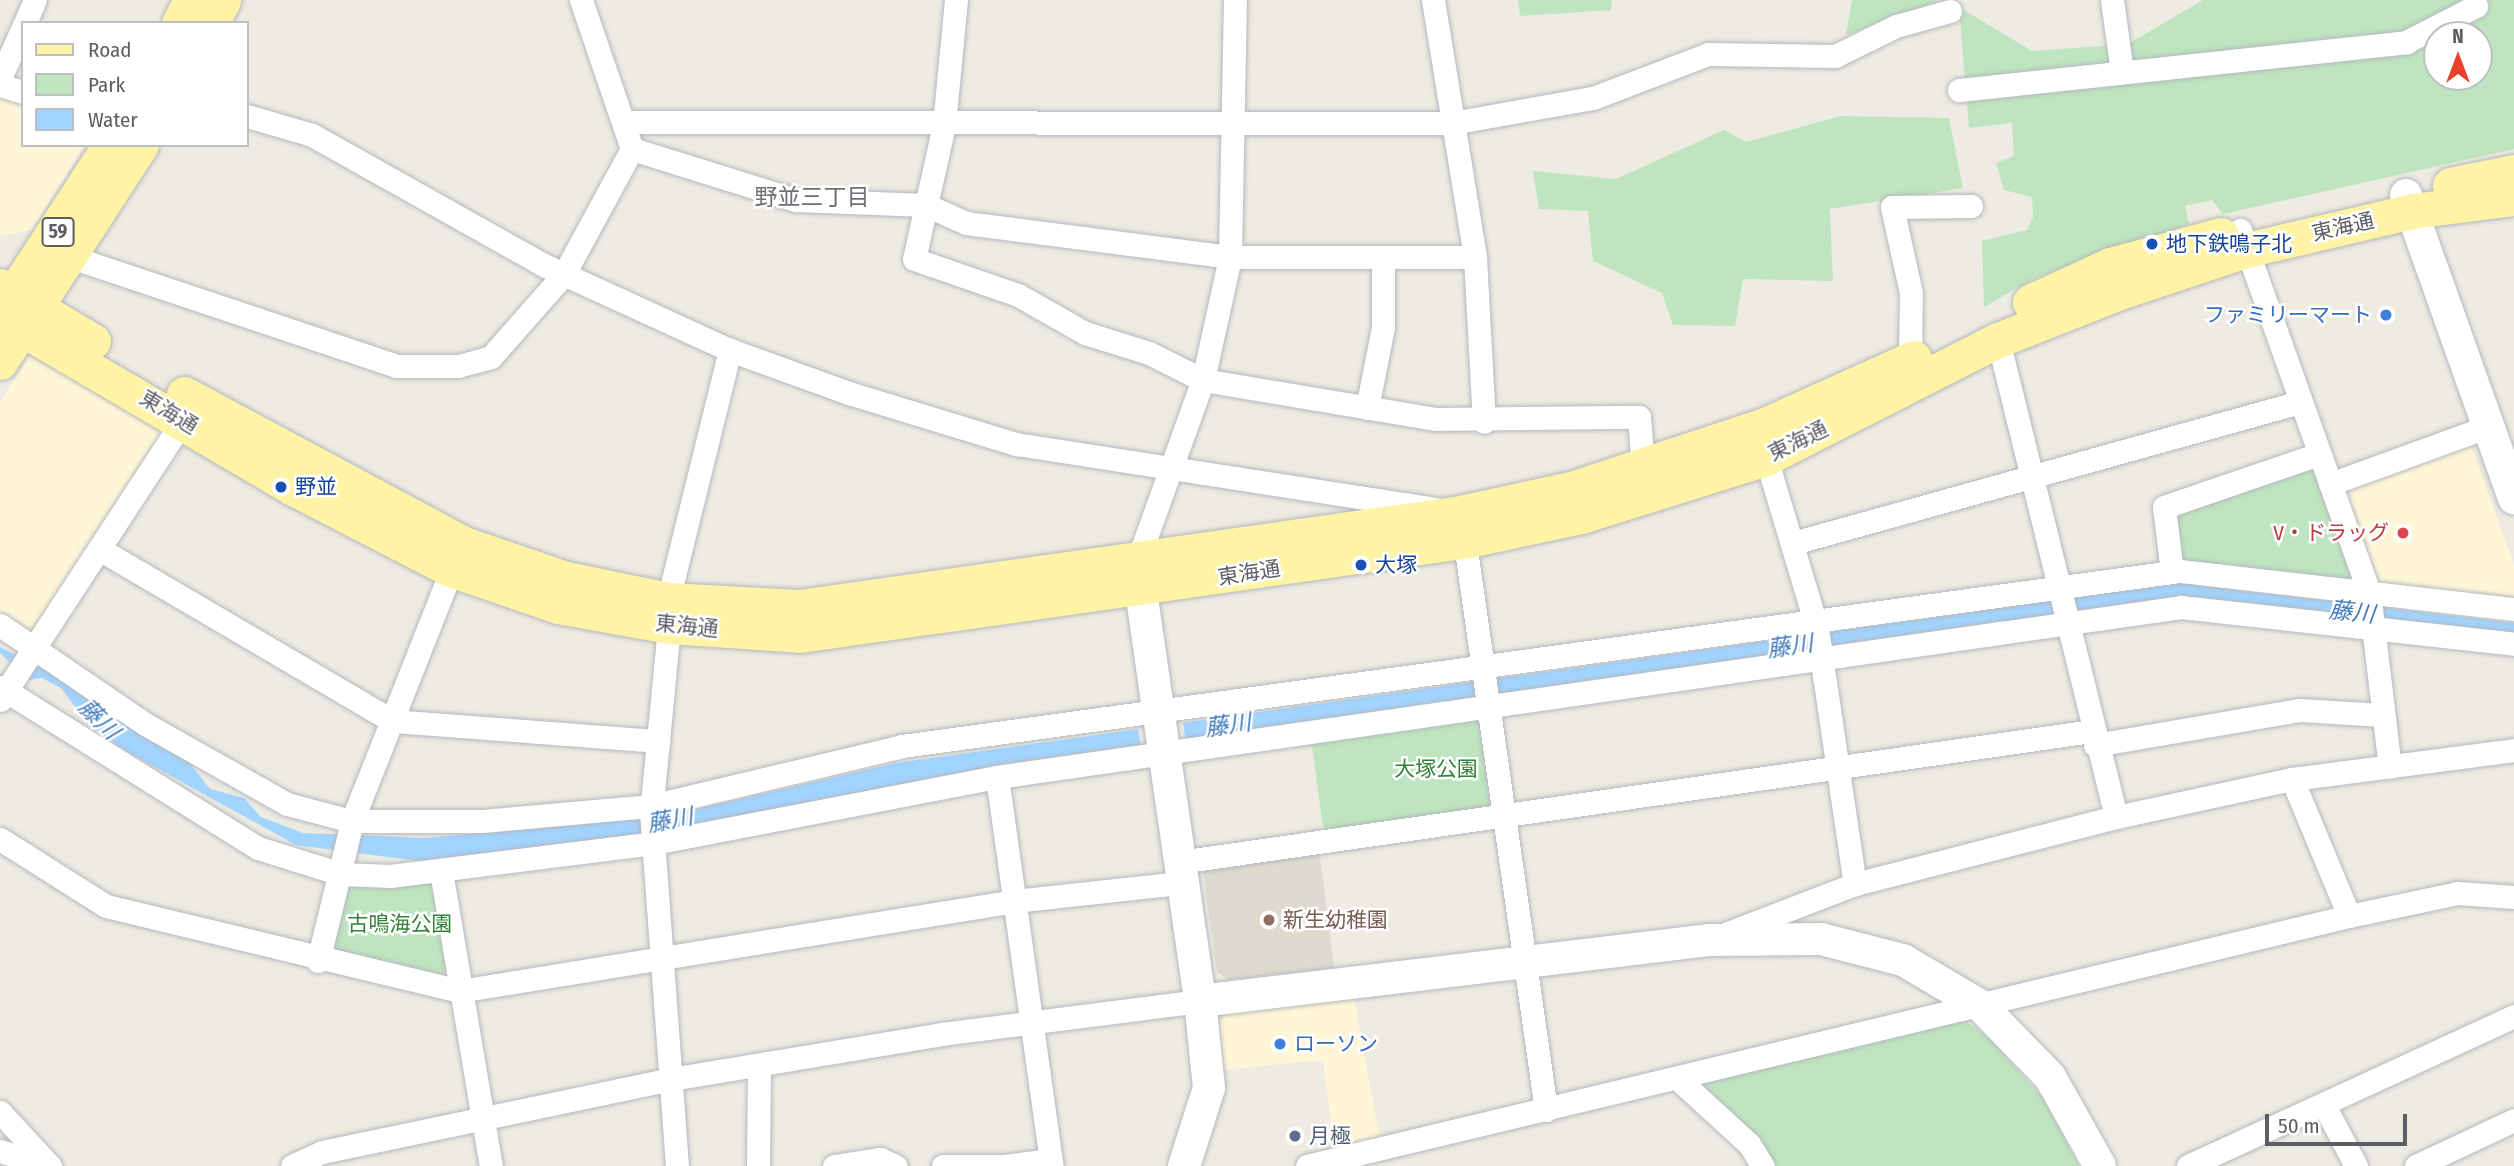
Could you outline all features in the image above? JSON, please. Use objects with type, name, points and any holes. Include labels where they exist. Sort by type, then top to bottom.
[{"type":"main road","points":[[179,21],[191,0]]},
{"type":"main road","points":[[212,21],[223,0]]},
{"type":"main road","name":"59","points":[[62,247],[109,147]]},
{"type":"main road","name":"59","points":[[0,362],[12,307],[139,147]]},
{"type":"main road","name":"東海通","points":[[1462,527],[1767,424],[2110,265],[2243,240],[2409,203],[2514,172]]},
{"type":"main road","name":"東海通","points":[[2409,203],[2514,198]]},
{"type":"main road","name":"東海通","points":[[12,307],[189,411],[293,488],[457,556],[558,606],[668,613],[800,635],[1139,576],[1462,527],[1581,516],[1766,458],[1998,340],[2243,240]]},
{"type":"street","points":[[26,21],[35,0]]},
{"type":"street","points":[[62,247],[396,366],[458,366],[491,357],[564,274],[632,149],[626,122],[581,0]]},
{"type":"street","points":[[956,0],[944,124],[914,259],[1018,295],[1085,333],[1149,353],[1203,380],[1367,408],[1485,422],[1639,417],[1643,468]]},
{"type":"street","points":[[1184,1166],[1208,1096],[1200,1001],[1139,576],[1171,469],[1203,380],[1230,257],[1235,0]]},
{"type":"street","points":[[1433,0],[1475,257],[1485,422]]},
{"type":"street","points":[[2112,0],[2122,72]]},
{"type":"street","points":[[1959,90],[2406,42],[2476,6]]},
{"type":"street","points":[[626,122],[1232,125],[1452,123],[1593,98],[1708,54],[1835,56],[1896,26],[1950,11]]},
{"type":"street","points":[[0,78],[21,32]]},
{"type":"street","points":[[0,85],[21,91]]},
{"type":"street","points":[[248,116],[312,135],[564,274],[730,350],[968,432],[1462,527],[1508,815],[1546,1110]]},
{"type":"street","points":[[632,149],[796,200],[926,205],[966,223],[1230,257],[1475,257]]},
{"type":"street","points":[[2409,203],[2514,498]]},
{"type":"street","points":[[1910,360],[1911,293],[1892,207],[1971,206]]},
{"type":"street","points":[[2243,240],[2369,595],[2390,767]]},
{"type":"street","points":[[1367,408],[1383,327],[1383,258]]},
{"type":"street","points":[[1998,340],[2093,738],[2116,817]]},
{"type":"street","points":[[677,1166],[651,809],[668,613],[730,350]]},
{"type":"street","points":[[1793,543],[2300,402]]},
{"type":"street","points":[[189,411],[101,550],[4,691],[258,848],[342,869],[441,871],[654,840],[997,777],[1161,734],[1486,671],[1816,624],[2061,607],[2181,607],[2514,644]]},
{"type":"street","points":[[2330,484],[2489,426]]},
{"type":"street","points":[[2172,572],[2164,507],[2319,454]]},
{"type":"street","points":[[1766,458],[1816,624],[1855,884]]},
{"type":"street","points":[[101,550],[392,721],[657,741]]},
{"type":"street","points":[[318,961],[351,825],[457,556]]},
{"type":"street","points":[[0,625],[33,651],[145,724],[287,804],[351,825],[482,821],[651,809],[902,746],[1161,734],[1491,702],[1822,655],[2061,607],[2172,572],[2514,609]]},
{"type":"street","points":[[0,839],[106,906],[318,961],[460,991],[662,961],[1508,815],[2300,710],[2383,715]]},
{"type":"street","points":[[1710,940],[1855,884],[2116,817],[2292,779],[2514,750]]},
{"type":"street","points":[[997,777],[1051,1163],[1004,1166]]},
{"type":"street","points":[[2292,779],[2349,916]]},
{"type":"street","points":[[441,871],[491,1166]]},
{"type":"street","points":[[1307,1166],[2349,916],[2457,893],[2514,897]]},
{"type":"street","points":[[292,1166],[321,1152],[671,1079],[1032,1023],[1527,960],[1710,940],[1805,937],[1870,949],[1934,974],[1981,1006],[2050,1077],[2100,1166]]},
{"type":"street","points":[[2188,1166],[2514,1016]]},
{"type":"street","points":[[758,1166],[759,1066]]},
{"type":"street","points":[[1677,1078],[1749,1144],[1763,1166]]},
{"type":"street","points":[[2324,1105],[2356,1166]]},
{"type":"street","points":[[0,1112],[50,1166]]},
{"type":"street","points":[[2416,1166],[2514,1120]]},
{"type":"street","points":[[0,1151],[50,1166]]},
{"type":"street","points":[[834,1166],[880,1159],[896,1166]]},
{"type":"street","points":[[943,1166],[998,1166]]},
{"type":"shaded area","points":[[0,96],[21,101],[21,147],[84,147],[32,230],[0,236]]},
{"type":"shaded area","points":[[43,355],[164,425],[166,434],[36,632],[26,634],[0,617],[0,402],[29,357]]},
{"type":"shaded area","points":[[2471,445],[2514,565],[2514,601],[2384,587],[2372,579],[2341,491]]},
{"type":"shaded area","name":"新生幼稚園","points":[[1319,850],[1334,968],[1228,980],[1217,972],[1203,872],[1208,866]]},
{"type":"shaded area","points":[[1354,998],[1380,1141],[1335,1152],[1323,1060],[1223,1070],[1217,1026],[1226,1014]]},
{"type":"green space","points":[[1518,0],[1612,0],[1611,10],[1520,16]]},
{"type":"green space","points":[[1852,0],[1940,0],[1846,35]]},
{"type":"green space","points":[[2203,0],[2514,0],[2514,149],[2223,214],[2212,200],[2185,206],[2189,224],[2035,278],[1984,307],[1982,241],[2027,230],[2033,217],[2032,197],[2004,190],[1996,163],[2014,156],[2012,123],[1969,128],[1959,7],[2032,51],[2128,44]]},
{"type":"green space","points":[[1841,116],[1949,118],[1963,188],[1830,209],[1833,281],[1743,279],[1735,326],[1673,325],[1662,293],[1593,261],[1588,211],[1539,209],[1533,171],[1616,179],[1724,130],[1746,142]]},
{"type":"green space","points":[[2316,466],[2355,574],[2347,581],[2180,563],[2176,508]]},
{"type":"green space","name":"大塚公園","points":[[1480,715],[1493,810],[1330,833],[1323,827],[1312,746],[1318,738]]},
{"type":"green space","name":"古鳴海公園","points":[[355,881],[438,884],[451,966],[441,976],[338,953],[333,944],[347,887]]},
{"type":"green space","points":[[1962,1018],[1988,1037],[2044,1099],[2079,1166],[1771,1166],[1703,1095],[1707,1079]]},
{"type":"water","name":"藤川","points":[[2179,583],[2514,623],[2514,637],[2180,599],[1003,764],[661,833],[442,864],[296,845],[126,751],[88,724],[61,688],[42,678],[29,680],[0,653],[0,647],[77,687],[185,757],[210,789],[244,798],[261,817],[303,833],[424,838],[662,817],[896,763]]},
{"type":"pier","points":[[1183,722],[1186,743],[1141,748],[1138,728]]},
{"type":"place","name":"地下鉄鳴子北","points":[[2152,244]]},
{"type":"place","name":"ファミリーマート","points":[[2386,315]]},
{"type":"place","name":"野並","points":[[281,487]]},
{"type":"place","name":"V・ドラッグ","points":[[2403,533]]},
{"type":"place","name":"大塚","points":[[1361,565]]},
{"type":"place","name":"新生幼稚園","points":[[1269,920]]},
{"type":"place","name":"ローソン","points":[[1280,1044]]},
{"type":"place","name":"月極","points":[[1295,1136]]},
{"type":"district","name":"野並三丁目","points":[[812,197]]}]
